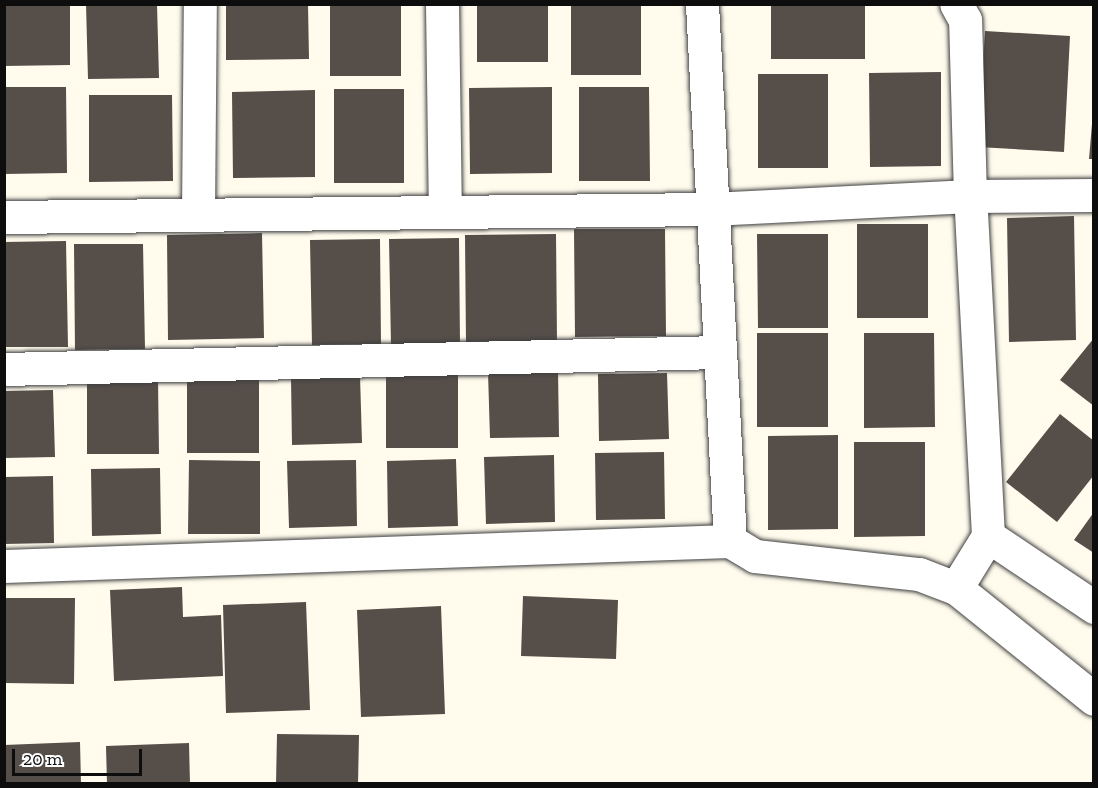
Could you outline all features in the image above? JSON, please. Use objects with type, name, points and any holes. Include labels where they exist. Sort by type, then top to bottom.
[{"type":"street","points":[[198,215],[200,4]]},
{"type":"street","points":[[442,4],[445,212]]},
{"type":"street","points":[[702,4],[730,541]]},
{"type":"street","points":[[956,4],[965,20],[970,196],[988,536],[956,588]]},
{"type":"street","points":[[4,217],[711,209],[970,196],[1094,195]]},
{"type":"street","points":[[4,369],[719,352]]},
{"type":"street","points":[[988,536],[1094,607]]},
{"type":"street","points":[[4,566],[730,541],[755,556],[919,574],[956,588],[1094,699]]},
{"type":"building","points":[[4,4],[70,4],[70,65],[4,66]]},
{"type":"building","points":[[86,4],[157,4],[159,78],[88,79]]},
{"type":"building","points":[[330,4],[401,4],[401,76],[330,76]]},
{"type":"building","points":[[477,4],[548,4],[548,62],[477,62]]},
{"type":"building","points":[[571,4],[641,4],[641,75],[571,75]]},
{"type":"building","points":[[771,4],[865,4],[865,59],[771,59]]},
{"type":"building","points":[[226,5],[308,5],[309,59],[226,60]]},
{"type":"building","points":[[985,31],[1070,36],[1064,152],[978,147]]},
{"type":"building","points":[[941,72],[941,166],[870,167],[869,73]]},
{"type":"building","points":[[758,74],[828,74],[828,168],[758,168]]},
{"type":"building","points":[[4,87],[66,87],[67,173],[4,174]]},
{"type":"building","points":[[552,87],[552,173],[470,174],[469,88]]},
{"type":"building","points":[[579,87],[649,87],[650,181],[579,181]]},
{"type":"building","points":[[334,89],[404,89],[404,183],[334,183]]},
{"type":"building","points":[[315,90],[315,177],[233,178],[232,92]]},
{"type":"building","points":[[89,95],[172,95],[173,181],[89,182]]},
{"type":"building","points":[[1092,124],[1094,124],[1094,159],[1089,159]]},
{"type":"building","points":[[1074,216],[1076,340],[1009,342],[1007,218]]},
{"type":"building","points":[[857,224],[928,224],[928,318],[857,318]]},
{"type":"building","points":[[574,229],[665,229],[666,336],[575,337]]},
{"type":"building","points":[[262,233],[264,338],[168,340],[167,235]]},
{"type":"building","points":[[556,234],[557,341],[466,342],[465,235]]},
{"type":"building","points":[[757,234],[828,234],[828,328],[758,328]]},
{"type":"building","points":[[459,238],[460,344],[391,345],[389,239]]},
{"type":"building","points":[[380,239],[381,344],[312,345],[310,240]]},
{"type":"building","points":[[66,241],[68,347],[4,347],[4,242]]},
{"type":"building","points":[[74,244],[143,244],[145,349],[75,350]]},
{"type":"building","points":[[757,333],[828,333],[828,427],[757,427]]},
{"type":"building","points":[[864,333],[934,333],[935,427],[864,428]]},
{"type":"building","points":[[1094,338],[1094,406],[1060,380]]},
{"type":"building","points":[[558,370],[559,437],[490,438],[488,372]]},
{"type":"building","points":[[667,373],[669,439],[599,441],[598,374]]},
{"type":"building","points":[[386,374],[458,374],[458,448],[386,448]]},
{"type":"building","points":[[360,376],[362,443],[292,445],[291,378]]},
{"type":"building","points":[[87,380],[158,380],[159,454],[87,454]]},
{"type":"building","points":[[187,380],[259,380],[259,453],[187,453]]},
{"type":"building","points":[[53,390],[55,457],[4,458],[4,391]]},
{"type":"building","points":[[1060,414],[1094,441],[1094,475],[1057,522],[1006,482]]},
{"type":"building","points":[[838,435],[838,529],[768,530],[768,436]]},
{"type":"building","points":[[854,442],[925,442],[925,536],[854,537]]},
{"type":"building","points":[[664,452],[665,519],[596,520],[595,453]]},
{"type":"building","points":[[554,455],[555,522],[486,524],[484,457]]},
{"type":"building","points":[[456,459],[458,526],[388,528],[387,461]]},
{"type":"building","points":[[189,460],[260,461],[260,534],[188,534]]},
{"type":"building","points":[[356,460],[357,526],[289,528],[287,461]]},
{"type":"building","points":[[160,468],[161,534],[92,536],[91,469]]},
{"type":"building","points":[[53,476],[54,543],[4,544],[4,477]]},
{"type":"building","points":[[1094,512],[1094,553],[1074,540]]},
{"type":"building","points":[[182,587],[183,617],[221,615],[223,676],[114,681],[110,590]]},
{"type":"building","points":[[523,596],[618,600],[616,659],[521,656]]},
{"type":"building","points":[[4,598],[75,598],[74,684],[4,683]]},
{"type":"building","points":[[306,602],[310,710],[226,713],[223,605]]},
{"type":"building","points":[[441,606],[445,714],[361,717],[357,610]]},
{"type":"building","points":[[277,734],[359,735],[358,784],[276,784]]},
{"type":"building","points":[[80,742],[81,784],[4,784],[4,745]]},
{"type":"building","points":[[189,743],[190,784],[107,784],[106,746]]}]
